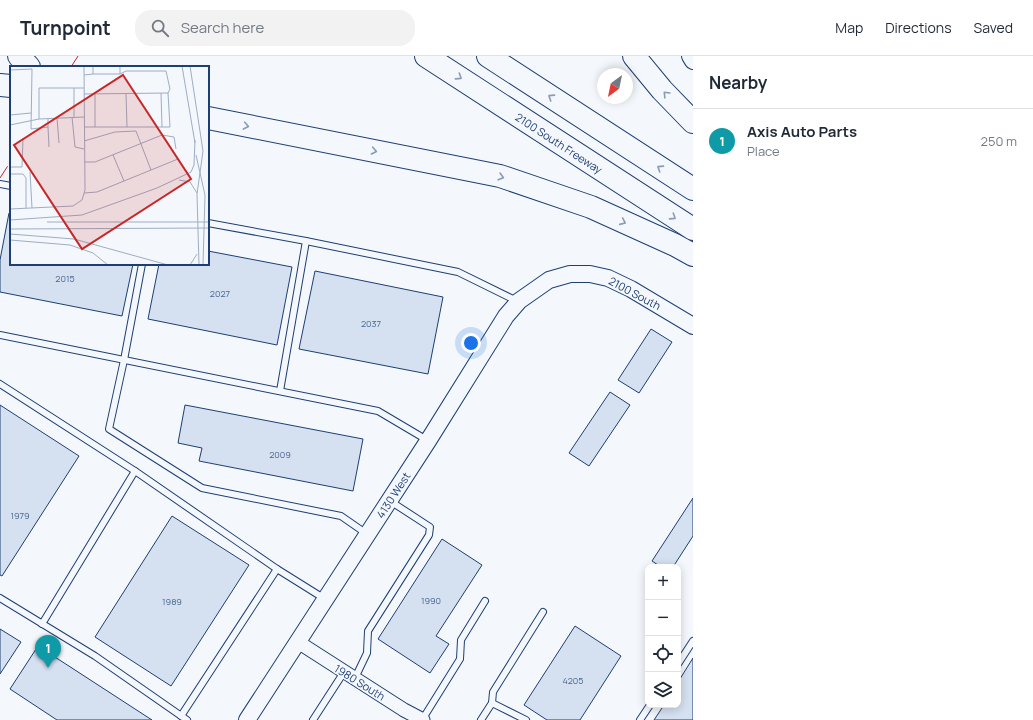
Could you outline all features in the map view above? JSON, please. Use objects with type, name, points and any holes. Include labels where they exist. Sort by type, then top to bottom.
[{"type":"highway","points":[[19,56],[28,66]]},
{"type":"highway","name":"2100 South Freeway","points":[[426,56],[693,229]]},
{"type":"highway","points":[[488,56],[693,189]]},
{"type":"highway","points":[[634,56],[662,90],[693,122]]},
{"type":"highway","points":[[0,85],[10,86]]},
{"type":"highway","points":[[209,118],[500,176],[591,207],[675,245],[693,255]]},
{"type":"street","points":[[690,56],[693,61]]},
{"type":"street","name":"2100 South","points":[[549,280],[570,274],[590,274],[608,278],[631,289],[693,326]]},
{"type":"street","name":"4130 West","points":[[247,720],[428,441],[506,316],[519,301],[549,280]]},
{"type":"street","name":"1980 South","points":[[298,642],[404,710],[423,720]]},
{"type":"lane","points":[[0,184],[10,186]]},
{"type":"lane","points":[[209,223],[458,272],[519,301]]},
{"type":"lane","points":[[280,391],[306,241]]},
{"type":"lane","points":[[142,265],[109,429],[202,488],[341,516],[368,534]]},
{"type":"lane","points":[[0,335],[378,411],[428,441]]},
{"type":"lane","points":[[0,384],[134,471],[277,570],[325,599]]},
{"type":"lane","points":[[42,624],[134,471]]},
{"type":"lane","points":[[313,720],[367,653],[368,631],[429,535],[430,527],[389,501]]},
{"type":"lane","points":[[0,598],[95,656],[184,718],[277,570]]},
{"type":"lane","points":[[423,720],[460,659],[461,640],[485,601]]},
{"type":"lane","points":[[481,720],[492,703],[493,692],[543,612]]},
{"type":"lane","points":[[681,659],[693,641]]},
{"type":"lane","points":[[492,703],[526,720]]},
{"type":"lane","points":[[640,720],[648,708]]},
{"type":"building","points":[[9,213],[10,265],[133,265],[122,316],[0,292],[0,260]]},
{"type":"building","points":[[209,251],[292,267],[277,345],[148,319],[159,265],[209,265]]},
{"type":"building","points":[[315,271],[443,297],[428,374],[299,349]]},
{"type":"building","points":[[651,329],[672,342],[639,393],[618,380]]},
{"type":"building","points":[[610,392],[630,405],[589,466],[569,453]]},
{"type":"building","points":[[0,405],[79,456],[2,576],[0,575]]},
{"type":"building","points":[[185,405],[363,439],[353,491],[199,461],[202,448],[178,443]]},
{"type":"building","points":[[693,498],[693,536],[675,564],[656,564],[652,561]]},
{"type":"building","points":[[172,516],[249,565],[171,686],[95,637]]},
{"type":"building","points":[[442,539],[482,565],[436,636],[449,644],[430,673],[378,639]]},
{"type":"building","points":[[575,626],[621,656],[580,720],[547,720],[524,705]]},
{"type":"building","points":[[0,629],[21,642],[0,674]]},
{"type":"building","points":[[38,646],[152,720],[57,720],[10,689]]},
{"type":"building","points":[[693,658],[693,720],[654,720],[662,708],[681,708],[681,677]]},
{"type":"power","points":[[72,66],[78,56]]},
{"type":"power","points":[[0,178],[10,163]]},
{"type":"place","name":"Axis Auto Parts","points":[[48,668]]}]
